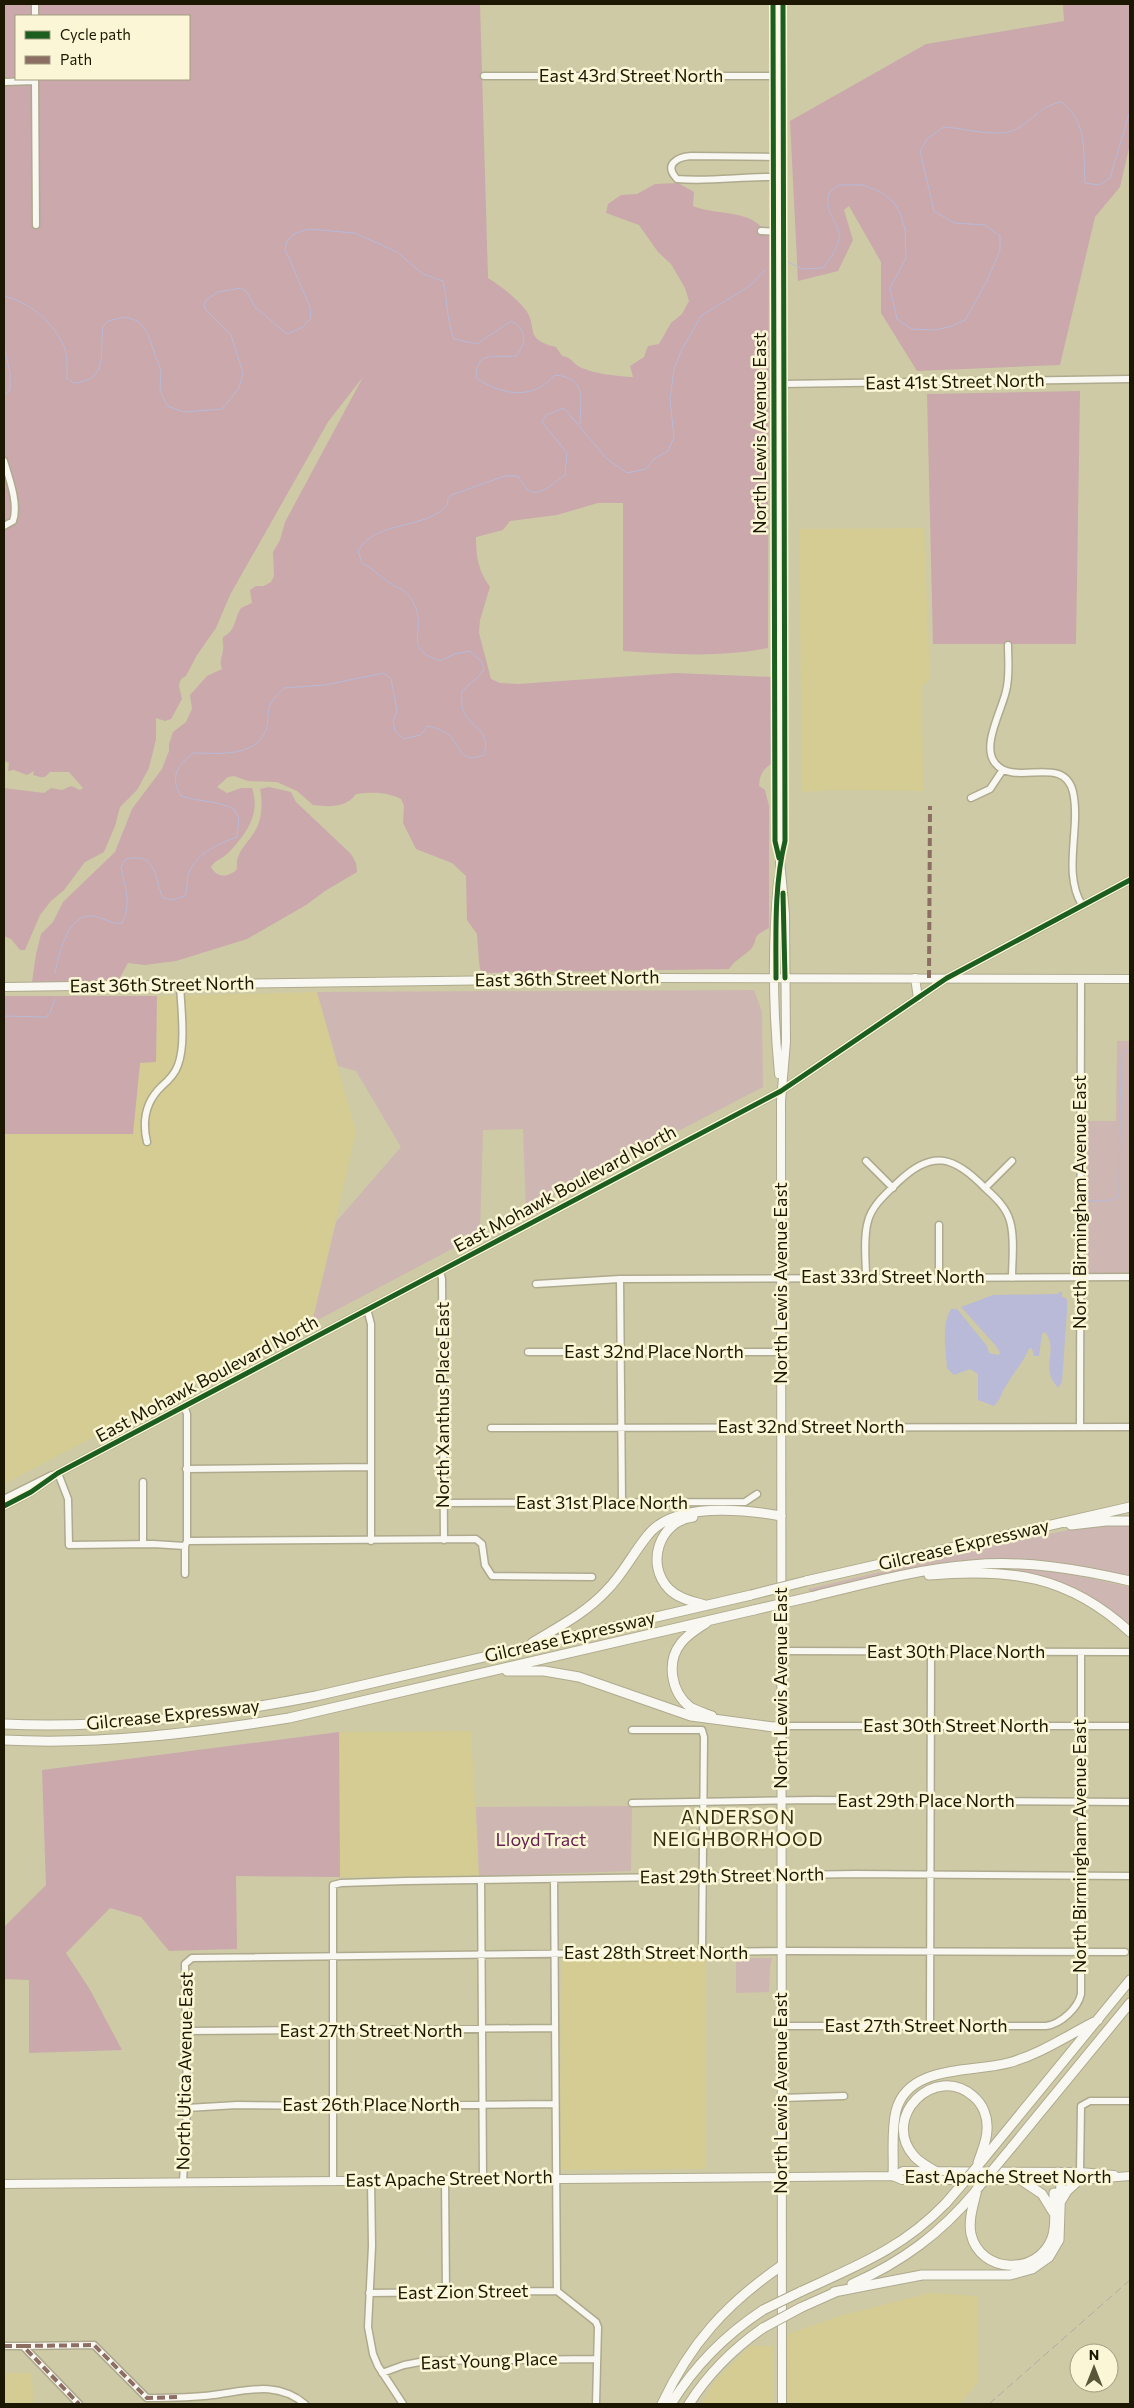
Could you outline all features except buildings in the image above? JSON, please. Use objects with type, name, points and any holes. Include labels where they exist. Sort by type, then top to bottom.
[{"type":"highway","name":"Gilcrease Expressway","points":[[4,1724],[104,1723],[254,1708],[316,1696],[1130,1506]]},
{"type":"highway","points":[[526,1647],[578,1616],[597,1600],[620,1576],[648,1535],[670,1517],[694,1511],[762,1512],[781,1516]]},
{"type":"highway","points":[[708,1605],[676,1595],[662,1581],[656,1557],[665,1533],[674,1524],[691,1517],[781,1516]]},
{"type":"highway","points":[[1018,1532],[1106,1521],[1130,1522]]},
{"type":"highway","name":"Gilcrease Expressway","points":[[4,1740],[128,1739],[226,1728],[310,1713],[938,1568],[1007,1563],[1065,1568],[1130,1581]]},
{"type":"highway","points":[[884,1580],[977,1572],[1028,1577],[1052,1584],[1082,1597],[1105,1611],[1130,1632]]},
{"type":"highway","points":[[709,1620],[687,1637],[675,1654],[672,1665],[673,1679],[682,1697],[689,1706],[707,1714],[782,1726]]},
{"type":"highway","points":[[491,1671],[565,1674],[595,1682],[691,1716],[772,1727],[782,1726]]},
{"type":"highway","points":[[671,2404],[684,2384],[706,2357],[738,2328],[763,2310],[898,2244],[923,2226],[976,2168],[987,2149],[1130,1980]]},
{"type":"highway","points":[[688,2404],[704,2382],[726,2358],[763,2328],[903,2258],[940,2230],[969,2204],[978,2189],[1130,2003]]},
{"type":"highway","points":[[893,2176],[896,2110],[902,2097],[912,2085],[932,2075],[997,2066],[1023,2058],[1048,2048],[1098,2020]]},
{"type":"highway","points":[[935,2172],[914,2156],[908,2147],[904,2132],[904,2121],[908,2108],[927,2089],[938,2086],[954,2086],[966,2091],[975,2098],[982,2106],[987,2122],[987,2149]]},
{"type":"highway","points":[[1060,2201],[1080,2176]]},
{"type":"highway","points":[[969,2204],[971,2229],[975,2244],[989,2259],[1008,2266],[1030,2262],[1044,2251],[1052,2238],[1058,2178]]},
{"type":"highway","points":[[834,2292],[916,2276],[1010,2275],[1032,2269],[1049,2257],[1058,2244],[1060,2201],[1058,2178]]},
{"type":"highway","points":[[1022,2180],[1042,2194],[1054,2214]]},
{"type":"highway","points":[[662,2404],[682,2364],[713,2322],[761,2280],[781,2266]]},
{"type":"main road","name":"North Lewis Avenue East","points":[[778,4],[780,861],[785,914],[786,1042],[781,1091]]},
{"type":"main road","name":"North Lewis Avenue East","points":[[780,861],[775,914],[776,1042],[781,1091],[782,2404]]},
{"type":"main road","name":"East 36th Street North","points":[[4,987],[776,978],[1130,979]]},
{"type":"main road","points":[[915,978],[918,998]]},
{"type":"main road","name":"East Apache Street North","points":[[893,2176],[903,2171],[1058,2178]]},
{"type":"main road","name":"East Apache Street North","points":[[4,2184],[782,2176],[893,2176],[902,2180],[1022,2180],[1080,2176],[1127,2176]]},
{"type":"street","name":"East 43rd Street North","points":[[484,76],[779,76]]},
{"type":"street","points":[[4,82],[35,80],[36,226]]},
{"type":"street","points":[[778,157],[691,156],[680,157],[672,165],[673,175],[676,179],[693,180],[745,176],[778,177]]},
{"type":"street","points":[[761,232],[779,232]]},
{"type":"street","name":"East 41st Street North","points":[[780,384],[1130,379]]},
{"type":"street","points":[[4,461],[16,515],[14,521],[4,526]]},
{"type":"street","points":[[1008,645],[1007,690],[990,748],[993,762],[1002,770],[1016,774],[1049,772],[1060,775],[1069,783],[1074,798],[1074,888],[1082,905]]},
{"type":"street","points":[[971,798],[990,789],[1002,770]]},
{"type":"street","name":"East Mohawk Boulevard North","points":[[4,1499],[58,1473],[781,1091],[946,978],[1130,880]]},
{"type":"street","name":"North Birmingham Avenue East","points":[[1080,1426],[1081,979]]},
{"type":"street","points":[[148,1142],[144,1131],[147,1108],[152,1097],[176,1071],[179,1063],[181,1041],[180,984]]},
{"type":"street","points":[[866,1161],[893,1188]]},
{"type":"street","points":[[866,1278],[868,1219],[874,1208],[915,1168],[926,1162],[942,1161],[963,1167],[1004,1208],[1010,1220],[1012,1278]]},
{"type":"street","points":[[986,1188],[1012,1161]]},
{"type":"street","points":[[938,1225],[939,1277]]},
{"type":"street","name":"North Xanthus Place East","points":[[440,1271],[442,1279],[444,1356],[444,1540]]},
{"type":"street","name":"East 33rd Street North","points":[[536,1284],[620,1279],[1130,1277]]},
{"type":"street","points":[[620,1279],[622,1502]]},
{"type":"street","points":[[367,1310],[371,1324],[371,1541]]},
{"type":"street","name":"East 32nd Place North","points":[[528,1352],[781,1352]]},
{"type":"street","points":[[184,1406],[187,1414],[185,1574]]},
{"type":"street","name":"East 32nd Street North","points":[[491,1428],[621,1426],[1130,1427]]},
{"type":"street","points":[[186,1469],[371,1467]]},
{"type":"street","points":[[58,1473],[68,1499],[69,1545],[471,1539],[481,1541],[486,1569],[492,1576],[592,1577]]},
{"type":"street","name":"East Mohawk Boulevard North","points":[[4,1506],[31,1492],[58,1473]]},
{"type":"street","points":[[143,1482],[143,1544]]},
{"type":"street","name":"East 31st Place North","points":[[444,1503],[745,1502],[757,1494]]},
{"type":"street","name":"East 30th Place North","points":[[781,1651],[1130,1652]]},
{"type":"street","points":[[930,2026],[931,1652]]},
{"type":"street","name":"North Birmingham Avenue East","points":[[1050,2026],[1057,2023],[1080,2000],[1082,1802],[1080,1652]]},
{"type":"street","name":"East 30th Street North","points":[[782,1726],[1130,1726]]},
{"type":"street","points":[[632,1730],[702,1730],[704,1737],[702,1952]]},
{"type":"street","name":"East 29th Place North","points":[[632,1803],[781,1801],[1130,1802]]},
{"type":"street","name":"East 29th Street North","points":[[332,1956],[333,1885],[341,1883],[856,1874],[1130,1876]]},
{"type":"street","points":[[554,1879],[557,2291],[596,2322],[596,2404]]},
{"type":"street","points":[[481,1881],[482,2179]]},
{"type":"street","name":"East 28th Street North","points":[[188,1959],[196,1957],[781,1951],[1125,1952]]},
{"type":"street","points":[[332,1956],[333,2181]]},
{"type":"street","name":"North Utica Avenue East","points":[[184,2182],[187,2108],[186,1964],[188,1959]]},
{"type":"street","name":"East 27th Street North","points":[[781,2026],[1050,2026]]},
{"type":"street","name":"East 27th Street North","points":[[187,2031],[555,2028]]},
{"type":"street","points":[[781,2098],[844,2096]]},
{"type":"street","points":[[1080,2176],[1080,2113],[1083,2103],[1090,2101],[1130,2101]]},
{"type":"street","name":"East 26th Place North","points":[[187,2108],[237,2105],[555,2104]]},
{"type":"street","points":[[371,2180],[368,2327],[370,2340],[382,2373],[403,2404]]},
{"type":"street","points":[[444,2180],[446,2292]]},
{"type":"street","name":"East Zion Street","points":[[369,2293],[557,2291]]},
{"type":"street","points":[[4,2346],[94,2345],[147,2398],[212,2395],[262,2388],[283,2391],[305,2404]]},
{"type":"street","points":[[23,2346],[79,2404]]},
{"type":"street","name":"East Young Place","points":[[382,2373],[404,2365],[430,2361],[597,2359]]},
{"type":"shaded area","points":[[4,4],[480,4],[488,278],[508,292],[524,308],[529,315],[533,331],[538,340],[556,347],[562,356],[590,371],[633,377],[630,366],[644,357],[648,346],[659,344],[671,323],[682,314],[689,301],[685,288],[671,264],[658,252],[639,225],[606,213],[608,204],[621,195],[637,194],[655,184],[678,183],[694,192],[693,206],[744,217],[762,227],[769,236],[768,648],[714,654],[623,651],[623,503],[598,503],[557,515],[510,521],[503,530],[476,537],[478,563],[490,587],[480,620],[479,633],[491,679],[500,683],[518,684],[675,673],[772,677],[771,764],[762,773],[759,786],[765,790],[769,806],[769,928],[757,936],[751,949],[729,969],[484,973],[480,969],[477,934],[467,920],[466,876],[452,863],[416,849],[403,823],[404,806],[401,799],[379,793],[368,793],[356,794],[352,799],[337,806],[313,805],[297,791],[277,782],[248,781],[234,776],[228,777],[217,787],[227,793],[241,788],[252,788],[255,806],[250,823],[241,838],[227,854],[211,867],[217,874],[224,876],[231,874],[237,869],[240,853],[259,822],[262,805],[260,789],[269,787],[291,792],[296,802],[351,854],[356,863],[357,872],[306,905],[247,939],[176,961],[145,965],[128,963],[118,981],[32,982],[41,934],[53,922],[63,902],[115,852],[132,809],[162,769],[169,751],[173,732],[186,722],[192,709],[190,695],[207,676],[222,669],[223,637],[233,628],[241,608],[252,603],[250,590],[256,586],[264,586],[271,582],[274,576],[273,552],[280,540],[285,522],[363,377],[328,422],[230,595],[216,628],[197,655],[186,676],[181,679],[179,686],[182,699],[171,719],[165,721],[156,718],[156,739],[149,768],[137,790],[120,807],[115,826],[104,852],[85,862],[64,890],[51,901],[40,915],[25,950],[20,950],[11,939],[4,936],[4,788],[44,793],[51,788],[62,790],[71,786],[80,790],[83,788],[69,772],[50,772],[42,777],[33,775],[34,771],[27,775],[14,770],[8,771],[9,763],[4,761]]},
{"type":"shaded area","points":[[1063,4],[1130,4],[1130,144],[1120,187],[1095,217],[1060,365],[917,371],[881,313],[881,262],[849,206],[844,210],[853,240],[838,271],[798,281],[790,121],[926,44],[1064,21]]},
{"type":"shaded area","points":[[1080,391],[1076,644],[933,644],[927,394]]},
{"type":"shaded area","points":[[924,528],[930,679],[922,686],[923,791],[837,790],[802,792],[799,529]]},
{"type":"shaded area","points":[[317,992],[356,1132],[312,1323],[4,1484],[4,1134],[133,1134],[140,1062],[156,1061],[157,996]]},
{"type":"shaded area","points":[[4,996],[157,996],[156,1062],[140,1063],[133,1134],[4,1134]]},
{"type":"shaded area","points":[[471,1731],[479,1876],[340,1877],[339,1732]]},
{"type":"shaded area","points":[[339,1732],[340,1877],[236,1876],[237,1949],[169,1951],[141,1917],[110,1908],[66,1953],[89,1988],[122,2050],[29,2053],[29,1980],[4,1979],[4,1927],[46,1885],[42,1770]]},
{"type":"shaded area","points":[[561,1959],[705,1959],[705,2169],[560,2170]]},
{"type":"shaded area","points":[[929,2293],[978,2296],[978,2383],[959,2404],[788,2404],[788,2334],[840,2316]]},
{"type":"shaded area","points":[[750,2346],[773,2346],[773,2404],[702,2404],[714,2382]]},
{"type":"shaded area","points":[[4,2373],[32,2373],[33,2404],[4,2404]]},
{"type":"green space","points":[[754,990],[762,1012],[763,1087],[526,1210],[523,1129],[483,1130],[480,1234],[312,1323],[336,1222],[401,1147],[356,1071],[338,1066],[317,992]]},
{"type":"green space","points":[[1117,1041],[1130,1041],[1130,1273],[1087,1273],[1088,1121],[1116,1121]]},
{"type":"green space","points":[[1094,1525],[1130,1525],[1130,1578],[1042,1561],[1013,1559],[936,1565],[810,1593],[808,1589],[1008,1542]]},
{"type":"green space","points":[[1014,1568],[1061,1572],[1130,1587],[1130,1629],[1107,1610],[1014,1571]]},
{"type":"green space","name":"Lloyd Tract","points":[[632,1806],[631,1871],[479,1876],[476,1807]]},
{"type":"green space","points":[[736,1958],[772,1958],[769,1992],[736,1993]]},
{"type":"water","points":[[1062,1291],[1062,1297],[1067,1299],[1067,1310],[1062,1382],[1058,1388],[1050,1371],[1051,1349],[1045,1332],[1042,1334],[1039,1356],[1034,1356],[1032,1348],[1029,1349],[994,1406],[978,1400],[978,1374],[970,1369],[954,1375],[947,1368],[945,1330],[951,1309],[957,1309],[987,1346],[989,1353],[998,1355],[1000,1353],[996,1346],[961,1307],[993,1295],[1057,1294]]},
{"type":"waterway","points":[[788,262],[803,269],[823,268],[834,253],[839,233],[830,212],[828,204],[829,193],[839,185],[863,185],[883,193],[894,203],[900,213],[905,229],[906,258],[890,288],[897,319],[912,329],[936,330],[952,326],[965,320],[986,283],[1000,250],[1000,236],[985,225],[954,223],[934,211],[920,151],[927,139],[944,127],[994,133],[1012,131],[1049,106],[1062,102],[1070,110],[1080,129],[1084,149],[1085,183],[1099,185],[1110,178],[1130,111]]},
{"type":"waterway","points":[[4,296],[30,307],[52,327],[65,348],[67,379],[74,383],[85,381],[98,371],[102,355],[103,327],[108,321],[125,317],[138,321],[147,332],[161,371],[160,390],[167,406],[184,412],[222,409],[239,388],[243,373],[231,335],[206,310],[204,305],[206,300],[218,292],[241,288],[246,291],[255,307],[287,334],[303,327],[311,318],[310,307],[285,249],[287,241],[294,234],[308,229],[355,233],[397,252],[423,274],[443,281],[454,339],[477,344],[511,321],[516,324],[523,332],[524,337],[520,351],[516,356],[495,356],[483,359],[479,363],[476,378],[496,388],[517,393],[537,389],[555,375],[573,380],[580,391],[580,424]]},
{"type":"waterway","points":[[55,973],[62,946],[71,928],[77,921],[84,917],[93,916],[115,923],[122,923],[127,909],[127,902],[121,867],[126,859],[144,859],[149,863],[156,875],[163,898],[172,900],[185,896],[191,868],[201,856],[222,843],[237,837],[239,818],[234,809],[221,804],[181,796],[177,789],[177,772],[183,762],[193,753],[224,753],[245,750],[261,739],[266,730],[272,701],[284,688],[325,685],[384,673],[391,679],[397,711],[393,721],[395,731],[404,739],[420,735],[428,726],[448,734],[466,756],[471,758],[484,755],[485,740],[483,734],[467,717],[463,711],[462,704],[462,691],[484,669],[481,661],[470,651],[455,654],[440,661],[428,656],[421,650],[418,644],[417,612],[410,597],[362,563],[358,551],[366,541],[377,534],[427,518],[439,512],[448,504],[447,501],[451,495],[505,476],[518,476],[531,492],[541,491],[552,485],[565,475],[567,453],[542,422],[546,415],[564,408],[606,458],[627,473],[646,469],[654,459],[668,451],[674,437],[670,400],[674,369],[681,351],[701,316],[751,285],[766,269]]},
{"type":"waterway","points":[[4,347],[10,372],[10,390],[4,395]]},
{"type":"waterway","points":[[4,1016],[46,1017],[50,1013],[55,999]]},
{"type":"waterway","points":[[1085,1270],[1085,1201],[1111,1200],[1119,1196],[1121,1058],[1125,1051],[1130,1050]]},
{"type":"railway","points":[[989,2404],[1130,2280]]},
{"type":"marked path","points":[[929,978],[930,806]]},
{"type":"marked path","points":[[23,2346],[94,2345],[147,2398],[181,2397]]},
{"type":"marked path","points":[[4,2346],[23,2346],[79,2404]]},
{"type":"cycle path","points":[[773,4],[775,841],[779,858]]},
{"type":"cycle path","points":[[776,978],[777,892],[785,841],[783,4]]},
{"type":"cycle path","points":[[4,1506],[31,1492],[58,1473],[781,1091],[947,978],[1130,880]]},
{"type":"cycle path","points":[[783,893],[785,978]]},
{"type":"district","name":"ANDERSON NEIGHBORHOOD","points":[[738,1828]]}]
